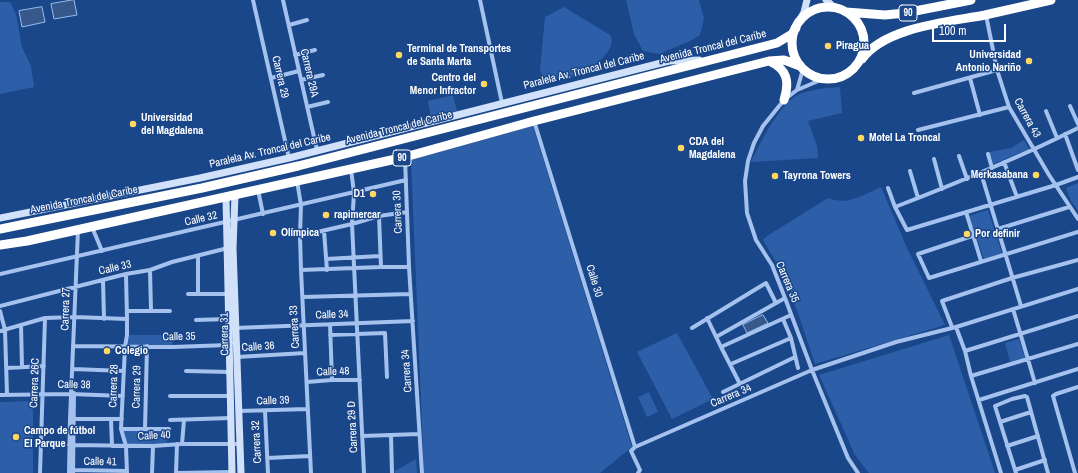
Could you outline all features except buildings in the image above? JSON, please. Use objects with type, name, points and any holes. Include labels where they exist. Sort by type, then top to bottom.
[{"type":"highway","name":"90","points":[[845,12],[885,15],[905,13],[971,0]]},
{"type":"highway","name":"90","points":[[857,65],[864,55],[872,48],[902,33],[920,27],[986,15],[1051,0]]},
{"type":"highway","points":[[821,8],[835,8],[845,12],[857,22],[864,35],[864,51],[857,65],[847,74],[839,78],[823,79],[809,74],[802,68],[797,60],[792,41],[798,25],[809,13],[821,8]]},
{"type":"highway","name":"Avenida Troncal del Caribe","points":[[0,229],[202,188],[298,166],[777,43],[792,34],[798,25]]},
{"type":"highway","name":"90","points":[[0,245],[27,241],[92,227],[405,157],[534,121],[769,61],[784,60],[802,68]]},
{"type":"highway","points":[[769,61],[776,64],[786,77],[788,85],[784,100]]},
{"type":"highway","points":[[0,251],[27,241]]},
{"type":"street","name":"Carrera 29","points":[[254,0],[289,158]]},
{"type":"street","name":"Carrera 29A","points":[[283,0],[317,150]]},
{"type":"street","points":[[480,0],[502,103]]},
{"type":"street","points":[[798,25],[804,12],[807,0]]},
{"type":"street","points":[[826,0],[835,8]]},
{"type":"street","name":"Carrera 43","points":[[986,15],[997,70],[1010,107],[1069,207],[1078,219]]},
{"type":"street","points":[[289,25],[307,20]]},
{"type":"street","points":[[295,55],[315,50]]},
{"type":"street","name":"Paralela Av. Troncal del Caribe","points":[[0,218],[192,180],[289,158],[669,61],[707,60]]},
{"type":"street","points":[[796,90],[802,68]]},
{"type":"street","points":[[914,93],[997,70]]},
{"type":"street","points":[[271,78],[299,71]]},
{"type":"street","points":[[301,80],[323,75]]},
{"type":"street","points":[[970,78],[980,115]]},
{"type":"street","points":[[796,90],[823,79]]},
{"type":"street","name":"Carrera 35","points":[[796,90],[784,100],[763,126],[754,143],[748,161],[744,181],[747,213],[756,240],[772,265],[812,370],[848,458],[858,473]]},
{"type":"street","points":[[307,107],[328,102]]},
{"type":"street","points":[[1070,106],[1078,124]]},
{"type":"street","points":[[918,130],[1010,107]]},
{"type":"street","points":[[1046,111],[1057,138]]},
{"type":"street","name":"Calle 30","points":[[534,121],[636,447],[631,451],[640,470],[638,473]]},
{"type":"street","points":[[895,207],[981,173],[1078,128]]},
{"type":"street","points":[[1065,134],[1078,170]]},
{"type":"street","points":[[988,154],[992,168]]},
{"type":"street","points":[[959,156],[967,179]]},
{"type":"street","name":"Carrera 30","points":[[405,157],[409,267]]},
{"type":"street","points":[[934,159],[942,189]]},
{"type":"street","points":[[1004,162],[1017,196]]},
{"type":"street","name":"Carrera 29 D","points":[[351,169],[354,193],[352,224],[353,257],[364,473]]},
{"type":"street","points":[[910,171],[918,198]]},
{"type":"street","points":[[981,173],[1021,306]]},
{"type":"street","points":[[888,188],[895,207],[907,230],[1078,177]]},
{"type":"street","name":"Calle 32","points":[[0,274],[406,180]]},
{"type":"street","name":"Carrera 33","points":[[297,181],[301,205],[301,270],[311,473]]},
{"type":"street","points":[[258,190],[263,214]]},
{"type":"street","name":"Carrera 31","points":[[230,196],[230,248],[227,294],[232,472]]},
{"type":"street","points":[[998,229],[1069,207]]},
{"type":"street","points":[[300,236],[379,216],[407,212]]},
{"type":"street","points":[[966,212],[972,236],[981,261]]},
{"type":"street","points":[[379,216],[381,267]]},
{"type":"street","points":[[92,227],[102,251]]},
{"type":"street","name":"Carrera 27","points":[[73,472],[71,445],[72,392],[78,229]]},
{"type":"street","points":[[324,231],[327,270]]},
{"type":"street","points":[[972,236],[918,254],[929,278],[1078,232]]},
{"type":"street","name":"Carrera 31","points":[[230,248],[236,328],[241,473]]},
{"type":"street","name":"Calle 33","points":[[0,306],[126,274],[150,270],[172,262],[230,248]]},
{"type":"street","points":[[198,256],[198,293]]},
{"type":"street","points":[[326,259],[380,256]]},
{"type":"street","points":[[1001,473],[964,351],[942,301],[1012,278],[1078,260]]},
{"type":"street","points":[[301,270],[409,267]]},
{"type":"street","name":"Carrera 34","points":[[409,267],[422,473]]},
{"type":"street","points":[[150,270],[152,310]]},
{"type":"street","name":"Carrera 28","points":[[126,274],[127,335],[125,346],[124,396],[121,429],[126,446],[127,472]]},
{"type":"street","points":[[103,280],[104,319]]},
{"type":"street","points":[[692,328],[766,284],[776,303]]},
{"type":"street","name":"Carrera 34","points":[[636,447],[812,370],[896,342],[954,327],[1078,289]]},
{"type":"street","points":[[188,294],[227,294]]},
{"type":"street","points":[[303,297],[411,294]]},
{"type":"street","points":[[716,337],[785,298]]},
{"type":"street","points":[[1012,309],[1035,383]]},
{"type":"street","points":[[0,311],[5,330],[7,394]]},
{"type":"street","points":[[127,311],[170,311]]},
{"type":"street","points":[[720,347],[791,315]]},
{"type":"street","points":[[964,351],[1078,316]]},
{"type":"street","points":[[0,331],[45,318],[75,317],[127,319]]},
{"type":"street","name":"Carrera 26C","points":[[40,473],[45,318]]},
{"type":"street","points":[[707,318],[720,347],[731,364],[740,384]]},
{"type":"street","points":[[196,320],[228,319]]},
{"type":"street","points":[[783,319],[791,338],[798,368]]},
{"type":"street","name":"Calle 34","points":[[228,328],[412,321]]},
{"type":"street","points":[[330,324],[332,380]]},
{"type":"street","points":[[21,325],[22,367]]},
{"type":"street","points":[[330,335],[385,333],[387,377]]},
{"type":"street","points":[[731,364],[791,338]]},
{"type":"street","name":"Calle 35","points":[[74,346],[228,345],[236,341]]},
{"type":"street","points":[[971,376],[1078,344]]},
{"type":"street","name":"Carrera 29","points":[[145,428],[147,346]]},
{"type":"street","name":"Calle 36","points":[[237,357],[305,353]]},
{"type":"street","points":[[723,392],[795,357]]},
{"type":"street","points":[[7,368],[44,366]]},
{"type":"street","points":[[73,369],[124,371]]},
{"type":"street","points":[[979,400],[1078,369]]},
{"type":"street","points":[[186,371],[230,372]]},
{"type":"street","name":"Calle 48","points":[[307,382],[360,380]]},
{"type":"street","points":[[1076,473],[1053,396],[1078,389]]},
{"type":"street","points":[[1009,391],[1012,399]]},
{"type":"street","name":"Carrera 27","points":[[69,473],[73,419],[72,392]]},
{"type":"street","name":"Calle 38","points":[[0,395],[72,392],[124,396]]},
{"type":"street","points":[[170,396],[230,396]]},
{"type":"street","points":[[1045,460],[1016,472],[995,405],[1026,396],[1045,460],[1048,473]]},
{"type":"street","name":"Calle 39","points":[[239,411],[308,409]]},
{"type":"street","name":"Carrera 32","points":[[265,411],[268,473]]},
{"type":"street","points":[[1000,422],[1031,412]]},
{"type":"street","points":[[170,420],[231,418]]},
{"type":"street","points":[[73,419],[122,419]]},
{"type":"street","points":[[111,419],[112,446]]},
{"type":"street","points":[[184,420],[179,444],[176,473],[232,472]]},
{"type":"street","points":[[121,429],[168,429]]},
{"type":"street","points":[[362,436],[420,434]]},
{"type":"street","points":[[391,435],[392,473]]},
{"type":"street","points":[[1007,446],[1038,436]]},
{"type":"street","name":"Calle 40","points":[[71,445],[153,446],[179,444],[240,444]]},
{"type":"street","points":[[152,473],[153,446]]},
{"type":"street","points":[[267,458],[310,456]]},
{"type":"street","name":"Calle 41","points":[[73,472],[127,472]]},
{"type":"shaded area","points":[[74,0],[77,15],[54,19],[51,4]]},
{"type":"shaded area","points":[[626,0],[699,0],[704,18],[700,35],[690,41],[659,54],[643,51],[634,34]]},
{"type":"shaded area","points":[[0,2],[10,2],[16,14],[22,47],[31,66],[34,87],[0,94]]},
{"type":"shaded area","points":[[42,7],[45,22],[22,27],[19,11]]},
{"type":"shaded area","points":[[564,7],[610,35],[612,41],[607,52],[590,69],[579,75],[571,77],[552,79],[545,78],[540,70],[545,17]]},
{"type":"shaded area","points":[[840,87],[842,113],[808,121],[817,146],[818,158],[751,162],[778,114],[793,98],[810,91]]},
{"type":"shaded area","points":[[453,95],[457,111],[431,118],[428,101]]},
{"type":"shaded area","points":[[533,126],[632,447],[600,473],[424,473],[411,160]]},
{"type":"shaded area","points":[[1024,140],[1029,149],[993,164],[989,152],[1011,148]]},
{"type":"shaded area","points":[[1078,183],[1078,211],[1071,201],[1066,188]]},
{"type":"shaded area","points":[[881,187],[907,248],[945,325],[815,364],[782,272],[763,240],[828,198],[842,201],[848,200]]},
{"type":"shaded area","points":[[988,210],[1002,253],[984,259],[969,216]]},
{"type":"shaded area","points":[[763,315],[768,323],[747,333],[743,325]]},
{"type":"shaded area","points":[[677,333],[713,399],[672,419],[637,352]]},
{"type":"shaded area","points":[[127,335],[172,335],[173,347],[125,347]]},
{"type":"shaded area","points":[[949,335],[995,473],[869,473],[855,455],[819,375]]},
{"type":"shaded area","points":[[1019,339],[1025,358],[1010,362],[1005,343]]},
{"type":"shaded area","points":[[649,392],[658,412],[647,417],[638,397]]},
{"type":"shaded area","name":"Campo de fútbol El Parque","points":[[33,401],[33,473],[0,473],[0,402]]},
{"type":"shaded area","points":[[170,427],[166,446],[128,447],[121,429]]},
{"type":"shaded area","points":[[416,459],[417,473],[395,473],[395,471]]},
{"type":"place","name":"Piragua","points":[[828,46]]},
{"type":"place","name":"Terminal de Transportes de Santa Marta","points":[[399,55]]},
{"type":"place","name":"Universidad Antonio Nariño","points":[[1029,61]]},
{"type":"place","name":"Centro del Menor Infractor","points":[[484,84]]},
{"type":"place","name":"Universidad del Magdalena","points":[[133,124]]},
{"type":"place","name":"Motel La Troncal","points":[[861,138]]},
{"type":"place","name":"CDA del Magdalena","points":[[681,148]]},
{"type":"place","name":"Merkasabana","points":[[1036,175]]},
{"type":"place","name":"Tayrona Towers","points":[[775,176]]},
{"type":"place","name":"D1","points":[[373,194]]},
{"type":"place","name":"rapimercar","points":[[326,215]]},
{"type":"place","name":"Olímpica","points":[[273,233]]},
{"type":"place","name":"Por definir","points":[[967,234]]},
{"type":"place","name":"Colegio","points":[[107,351]]},
{"type":"place","name":"Campo de fútbol El Parque","points":[[16,437]]}]
